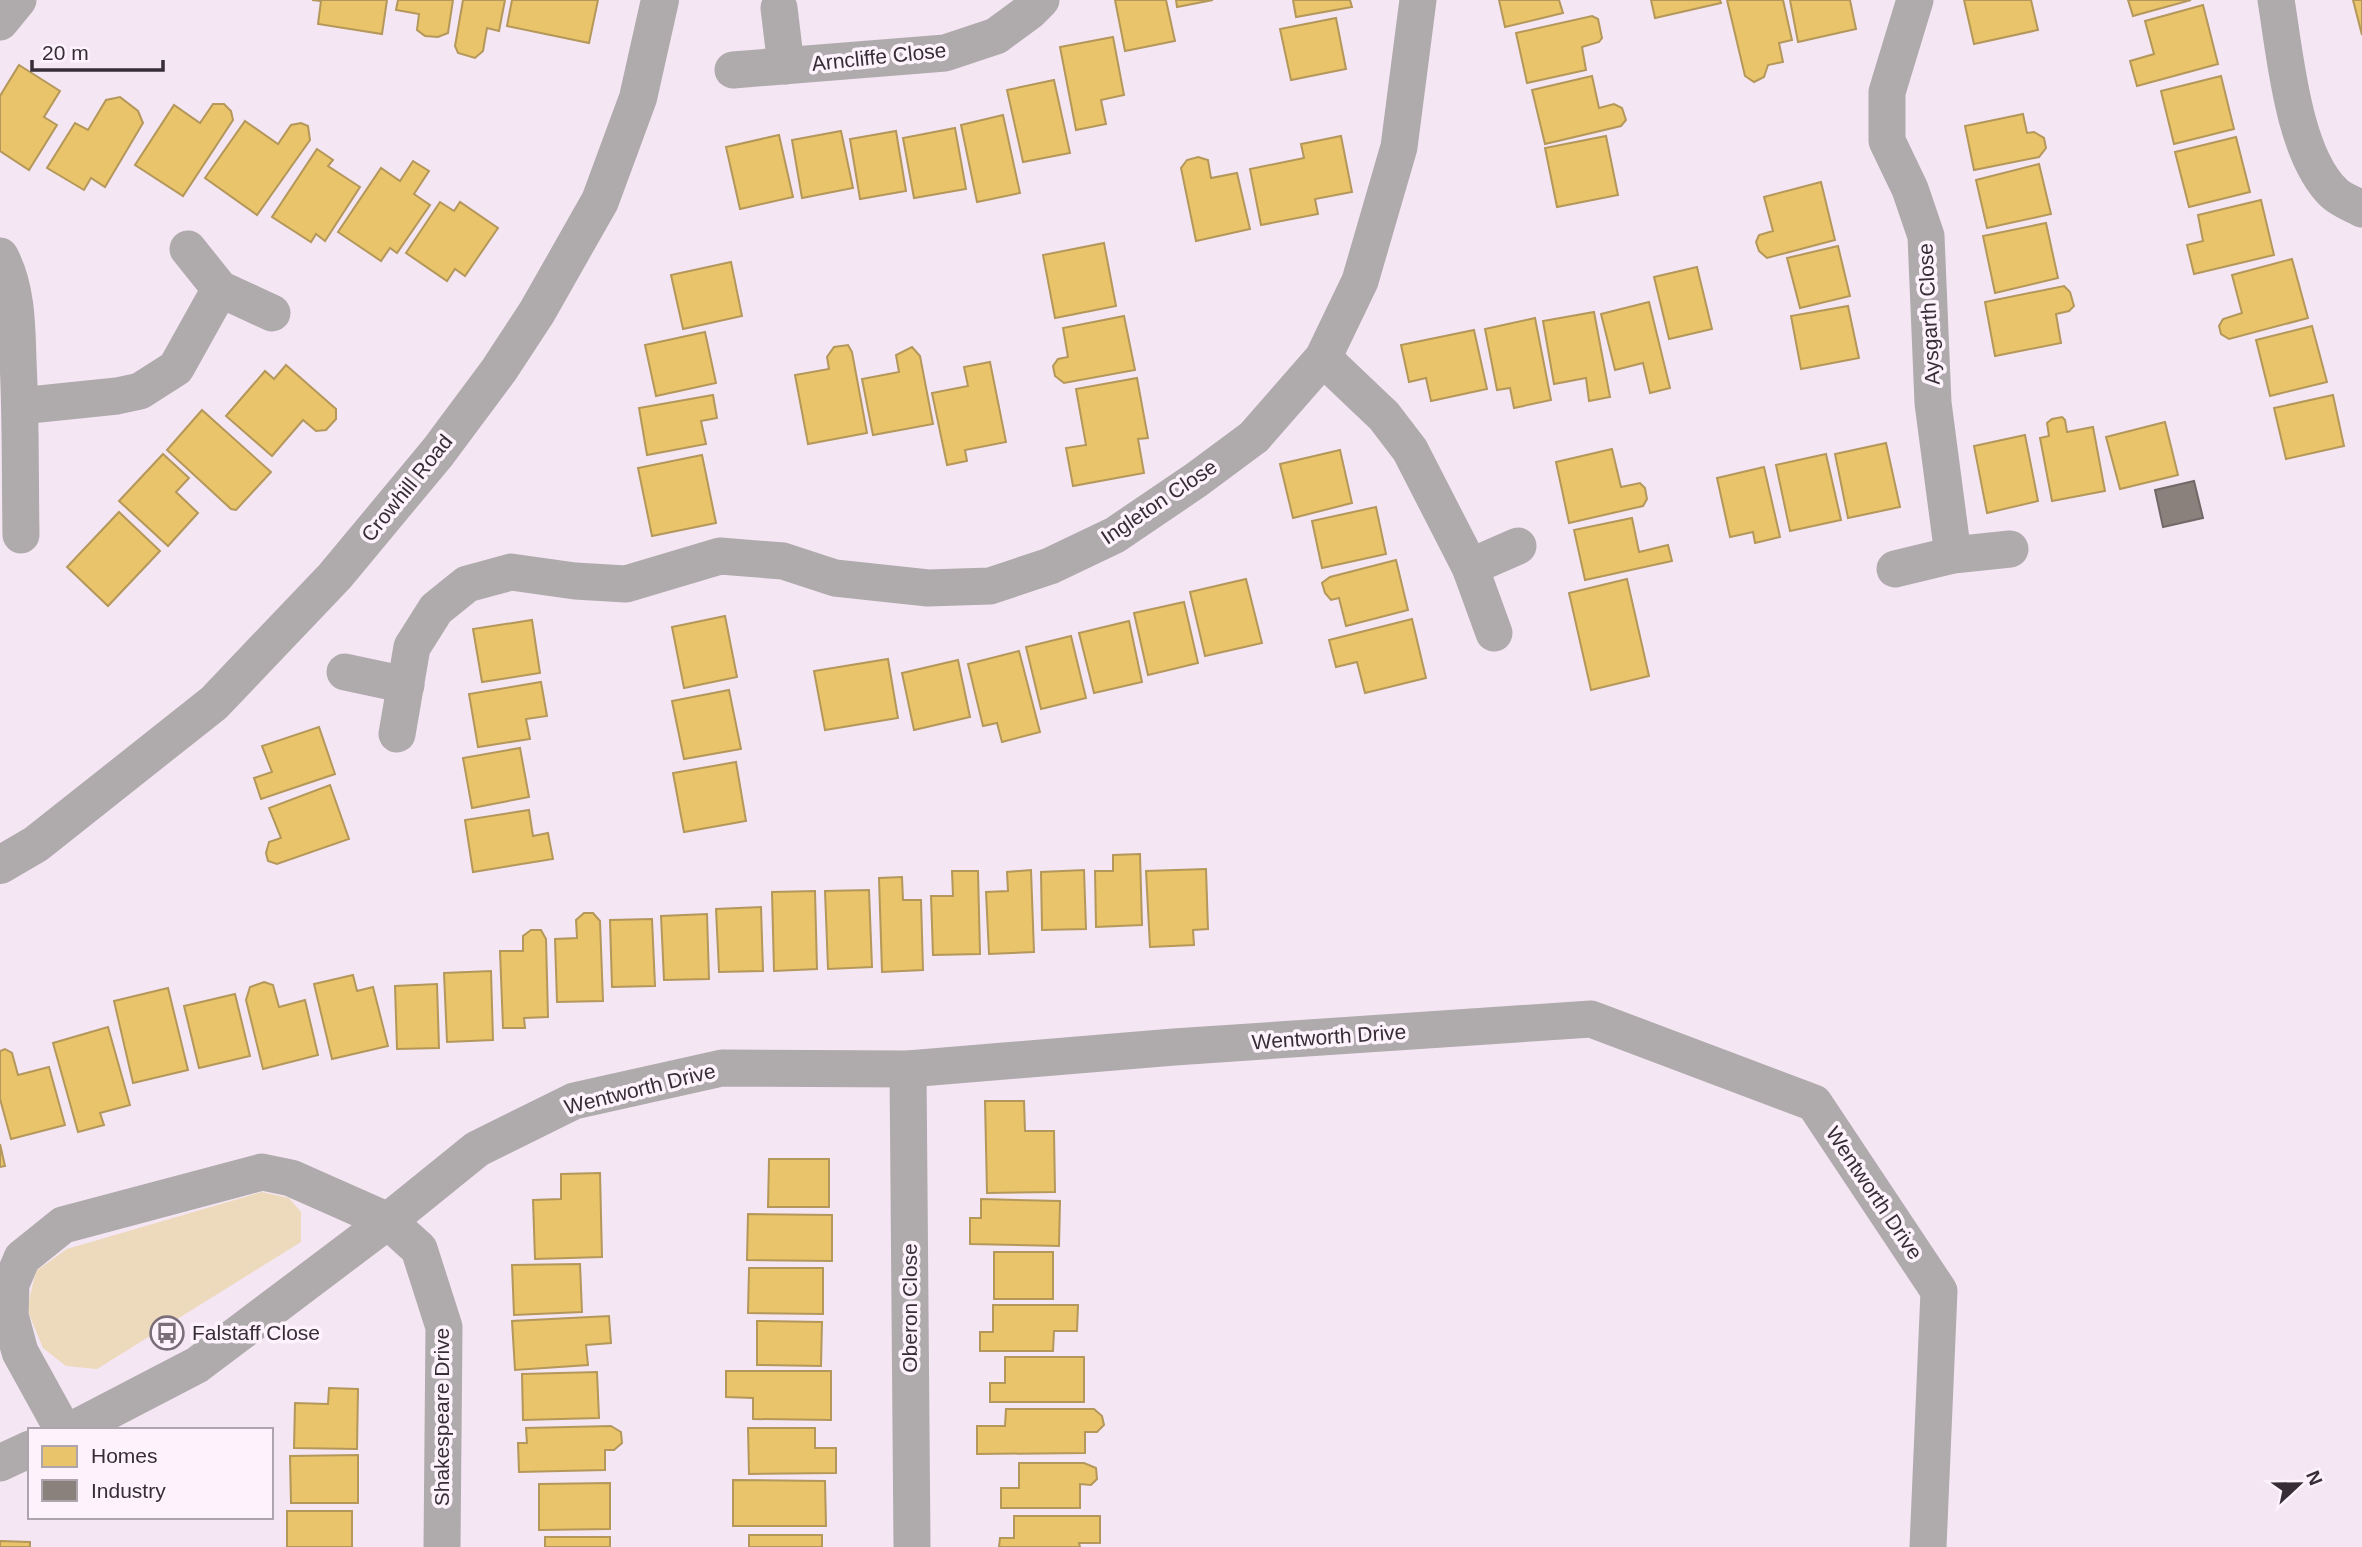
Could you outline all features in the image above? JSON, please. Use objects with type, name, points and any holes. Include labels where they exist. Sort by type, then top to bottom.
[{"type":"street","points":[[0,22],[18,0]]},
{"type":"street","name":"Crowhill Road","points":[[0,865],[46,836],[214,702],[335,576],[438,452],[499,370],[537,312],[600,201],[638,98],[660,0]]},
{"type":"street","name":"Arncliffe Close","points":[[733,69],[945,53],[996,36],[1041,0]]},
{"type":"street","name":"Ingleton Close","points":[[397,734],[412,648],[436,609],[467,584],[511,572],[575,581],[626,584],[720,556],[783,561],[835,578],[928,588],[990,586],[1050,566],[1115,535],[1196,480],[1254,437],[1323,358],[1360,281],[1399,147],[1418,0]]},
{"type":"street","name":"Aysgarth Close","points":[[1915,0],[1887,92],[1887,141],[1910,189],[1927,236],[1933,403],[1953,555]]},
{"type":"street","points":[[2276,0],[2294,105],[2311,161],[2334,194],[2362,209]]},
{"type":"street","name":"Arncliffe Close","points":[[779,8],[786,66]]},
{"type":"street","points":[[188,249],[220,289],[272,313]]},
{"type":"street","points":[[0,256],[8,270],[16,320],[20,406],[20,535]]},
{"type":"street","points":[[20,406],[117,396],[140,391],[176,368],[220,289]]},
{"type":"street","points":[[1323,358],[1384,416],[1410,450],[1470,568],[1494,633]]},
{"type":"street","points":[[1470,568],[1518,546]]},
{"type":"street","points":[[1895,569],[1953,555],[2010,549]]},
{"type":"street","points":[[345,672],[405,685]]},
{"type":"street","name":"Wentworth Drive","points":[[76,1428],[197,1365],[388,1221],[477,1149],[574,1101],[722,1068],[908,1069],[1591,1018],[1814,1103],[1939,1291],[1928,1547]]},
{"type":"street","name":"Oberon Close","points":[[908,1069],[912,1547]]},
{"type":"street","points":[[62,1428],[20,1352],[10,1315],[11,1284],[22,1258],[63,1225],[262,1172],[290,1178],[388,1221]]},
{"type":"street","name":"Shakespeare Drive","points":[[388,1221],[419,1249],[444,1327],[442,1547]]},
{"type":"street","points":[[0,1463],[28,1450]]},
{"type":"shaded area","points":[[262,1192],[289,1198],[301,1212],[301,1242],[97,1369],[66,1366],[43,1348],[27,1309],[36,1271],[67,1249]]},
{"type":"building: Homes","points":[[312,0],[387,0],[382,34],[318,24],[321,1]]},
{"type":"building: Homes","points":[[398,0],[453,0],[448,33],[438,37],[425,36],[417,30],[419,14],[396,10]]},
{"type":"building: Homes","points":[[463,0],[505,0],[499,31],[487,28],[483,51],[475,58],[458,53],[455,46]]},
{"type":"building: Homes","points":[[512,0],[598,0],[589,43],[507,26]]},
{"type":"building: Homes","points":[[1115,0],[1166,0],[1175,41],[1125,51]]},
{"type":"building: Homes","points":[[1176,0],[1213,0],[1177,7]]},
{"type":"building: Homes","points":[[1293,0],[1350,0],[1352,7],[1296,17]]},
{"type":"building: Homes","points":[[1499,0],[1559,0],[1563,13],[1505,27]]},
{"type":"building: Homes","points":[[1651,0],[1720,0],[1721,3],[1655,18]]},
{"type":"building: Homes","points":[[1727,0],[1783,0],[1792,40],[1779,43],[1783,62],[1768,65],[1764,77],[1754,82],[1745,76]]},
{"type":"building: Homes","points":[[1790,0],[1850,0],[1856,29],[1798,42]]},
{"type":"building: Homes","points":[[1964,0],[2031,0],[2038,30],[1974,44]]},
{"type":"building: Homes","points":[[2128,0],[2191,0],[2133,16]]},
{"type":"building: Homes","points":[[2353,0],[2362,0],[2362,35]]},
{"type":"building: Homes","points":[[2203,5],[2218,64],[2137,86],[2130,61],[2154,54],[2145,21]]},
{"type":"building: Homes","points":[[1592,16],[1598,19],[1602,38],[1599,42],[1582,47],[1586,70],[1527,83],[1516,33]]},
{"type":"building: Homes","points":[[1336,18],[1346,69],[1291,80],[1280,29]]},
{"type":"building: Homes","points":[[1113,37],[1124,95],[1101,100],[1106,124],[1076,130],[1060,47]]},
{"type":"building: Homes","points":[[19,65],[60,91],[44,117],[57,125],[29,170],[0,151],[0,96]]},
{"type":"building: Homes","points":[[1592,76],[1599,108],[1614,104],[1622,108],[1626,120],[1621,126],[1545,144],[1532,90]]},
{"type":"building: Homes","points":[[2221,76],[2234,129],[2174,144],[2161,91]]},
{"type":"building: Homes","points":[[1054,80],[1070,153],[1023,162],[1007,90]]},
{"type":"building: Homes","points":[[120,97],[138,111],[143,123],[105,187],[91,178],[84,190],[47,168],[75,123],[88,130],[106,100]]},
{"type":"building: Homes","points":[[213,104],[224,104],[231,111],[233,120],[183,196],[135,165],[174,105],[200,123]]},
{"type":"building: Homes","points":[[2023,114],[2027,133],[2034,132],[2044,138],[2046,148],[2039,157],[1974,170],[1965,126]]},
{"type":"building: Homes","points":[[1003,115],[1020,193],[977,202],[961,125]]},
{"type":"building: Homes","points":[[245,121],[278,144],[291,125],[301,123],[308,126],[310,140],[257,215],[205,178]]},
{"type":"building: Homes","points":[[955,128],[966,189],[914,198],[903,138]]},
{"type":"building: Homes","points":[[841,131],[853,188],[802,198],[792,140]]},
{"type":"building: Homes","points":[[896,131],[906,191],[860,199],[850,139]]},
{"type":"building: Homes","points":[[779,135],[793,197],[740,209],[726,147]]},
{"type":"building: Homes","points":[[1341,136],[1352,192],[1315,199],[1318,214],[1261,225],[1250,169],[1304,158],[1301,144]]},
{"type":"building: Homes","points":[[1606,136],[1618,195],[1557,207],[1545,148]]},
{"type":"building: Homes","points":[[2236,137],[2250,192],[2189,207],[2175,152]]},
{"type":"building: Homes","points":[[317,149],[333,160],[328,166],[360,187],[325,241],[316,234],[311,242],[272,217]]},
{"type":"building: Homes","points":[[1198,157],[1208,160],[1211,178],[1237,173],[1250,229],[1196,241],[1181,168],[1187,160]]},
{"type":"building: Homes","points":[[413,161],[429,171],[414,194],[430,205],[397,253],[390,248],[381,261],[338,232],[381,168],[400,181]]},
{"type":"building: Homes","points":[[2039,164],[2051,214],[1987,228],[1976,180]]},
{"type":"building: Homes","points":[[1821,182],[1835,240],[1767,258],[1759,251],[1756,242],[1759,235],[1773,231],[1764,197]]},
{"type":"building: Homes","points":[[2261,200],[2274,255],[2194,274],[2187,245],[2203,241],[2198,215]]},
{"type":"building: Homes","points":[[440,202],[454,211],[460,202],[498,228],[465,276],[455,269],[447,281],[406,253]]},
{"type":"building: Homes","points":[[2046,223],[2058,278],[1995,293],[1983,236]]},
{"type":"building: Homes","points":[[1104,243],[1116,306],[1055,318],[1043,255]]},
{"type":"building: Homes","points":[[1838,246],[1850,296],[1800,308],[1787,258]]},
{"type":"building: Homes","points":[[2292,259],[2308,318],[2229,339],[2221,334],[2219,326],[2223,319],[2242,313],[2232,275]]},
{"type":"building: Homes","points":[[731,262],[742,316],[683,329],[671,275]]},
{"type":"building: Homes","points":[[1697,267],[1712,329],[1669,339],[1654,277]]},
{"type":"building: Homes","points":[[2064,286],[2070,292],[2074,306],[2069,311],[2056,314],[2061,343],[1995,356],[1985,302]]},
{"type":"building: Homes","points":[[1649,302],[1670,388],[1650,393],[1643,363],[1615,370],[1601,314]]},
{"type":"building: Homes","points":[[1848,306],[1859,358],[1801,369],[1791,316]]},
{"type":"building: Homes","points":[[1594,312],[1610,397],[1589,401],[1586,378],[1554,384],[1543,321]]},
{"type":"building: Homes","points":[[1124,316],[1135,370],[1064,383],[1055,376],[1053,366],[1058,359],[1068,357],[1063,328]]},
{"type":"building: Homes","points":[[1535,318],[1551,400],[1514,408],[1510,388],[1497,390],[1485,329]]},
{"type":"building: Homes","points":[[2312,326],[2327,382],[2270,396],[2256,340]]},
{"type":"building: Homes","points":[[1474,330],[1487,389],[1431,401],[1426,378],[1409,382],[1401,345]]},
{"type":"building: Homes","points":[[705,332],[716,383],[656,396],[645,345]]},
{"type":"building: Homes","points":[[848,345],[852,352],[867,433],[808,444],[795,375],[829,369],[827,357],[834,347]]},
{"type":"building: Homes","points":[[912,347],[920,356],[933,424],[873,435],[862,379],[899,372],[896,355]]},
{"type":"building: Homes","points":[[990,362],[1006,442],[965,450],[967,461],[947,465],[932,393],[968,386],[964,367]]},
{"type":"building: Homes","points":[[286,365],[336,409],[336,419],[326,430],[316,431],[303,420],[272,456],[226,416],[265,371],[274,379]]},
{"type":"building: Homes","points":[[1137,378],[1148,438],[1138,439],[1144,473],[1073,486],[1066,448],[1086,445],[1076,389]]},
{"type":"building: Homes","points":[[713,395],[717,418],[701,421],[706,444],[647,455],[639,408]]},
{"type":"building: Homes","points":[[2333,395],[2344,446],[2286,459],[2274,408]]},
{"type":"building: Homes","points":[[202,410],[271,472],[236,510],[231,509],[167,450]]},
{"type":"building: Homes","points":[[2062,417],[2067,432],[2093,427],[2105,491],[2052,501],[2040,438],[2049,436],[2047,423]]},
{"type":"building: Homes","points":[[2165,422],[2178,475],[2120,489],[2106,437]]},
{"type":"building: Homes","points":[[2025,435],[2038,501],[1987,513],[1974,446]]},
{"type":"building: Homes","points":[[1886,443],[1900,507],[1848,518],[1835,454]]},
{"type":"building: Homes","points":[[1612,449],[1621,487],[1640,483],[1645,488],[1647,499],[1643,506],[1569,523],[1556,462]]},
{"type":"building: Homes","points":[[1340,450],[1352,503],[1293,518],[1280,464]]},
{"type":"building: Homes","points":[[163,454],[189,478],[176,492],[198,513],[168,546],[119,501]]},
{"type":"building: Homes","points":[[1826,454],[1841,520],[1790,531],[1776,465]]},
{"type":"building: Homes","points":[[702,455],[716,523],[652,536],[638,468]]},
{"type":"building: Homes","points":[[1764,467],[1780,537],[1755,543],[1753,532],[1730,537],[1717,478]]},
{"type":"building: Homes","points":[[1376,507],[1386,554],[1322,568],[1312,521]]},
{"type":"building: Homes","points":[[119,512],[160,551],[108,606],[67,567]]},
{"type":"building: Homes","points":[[1632,518],[1639,552],[1668,545],[1672,561],[1585,580],[1574,530]]},
{"type":"building: Homes","points":[[1396,560],[1408,610],[1346,626],[1339,598],[1331,600],[1322,583],[1330,577]]},
{"type":"building: Homes","points":[[1246,579],[1262,643],[1205,656],[1190,592]]},
{"type":"building: Homes","points":[[1627,579],[1649,676],[1591,690],[1569,593]]},
{"type":"building: Homes","points":[[1184,602],[1198,663],[1148,675],[1134,613]]},
{"type":"building: Homes","points":[[725,616],[737,677],[684,688],[672,627]]},
{"type":"building: Homes","points":[[1412,619],[1426,678],[1365,693],[1357,662],[1336,667],[1329,640]]},
{"type":"building: Homes","points":[[532,620],[540,673],[482,682],[473,629]]},
{"type":"building: Homes","points":[[1129,621],[1142,682],[1094,693],[1079,633]]},
{"type":"building: Homes","points":[[1071,636],[1086,698],[1041,709],[1026,647]]},
{"type":"building: Homes","points":[[1019,651],[1040,732],[1002,742],[997,723],[983,726],[968,664]]},
{"type":"building: Homes","points":[[888,659],[898,718],[825,730],[814,671]]},
{"type":"building: Homes","points":[[958,660],[970,717],[914,730],[902,673]]},
{"type":"building: Homes","points":[[541,682],[547,716],[526,719],[530,739],[478,747],[469,694]]},
{"type":"building: Homes","points":[[729,690],[741,749],[684,759],[672,701]]},
{"type":"building: Homes","points":[[319,727],[335,774],[261,799],[254,778],[272,772],[262,746]]},
{"type":"building: Homes","points":[[520,748],[529,797],[472,808],[463,758]]},
{"type":"building: Homes","points":[[736,762],[746,821],[684,832],[673,773]]},
{"type":"building: Homes","points":[[330,785],[349,839],[277,864],[268,861],[266,853],[269,842],[281,838],[269,808]]},
{"type":"building: Homes","points":[[529,810],[533,836],[548,833],[553,859],[473,872],[465,820]]},
{"type":"building: Homes","points":[[1140,854],[1142,925],[1096,927],[1095,871],[1113,871],[1113,855]]},
{"type":"building: Homes","points":[[1206,869],[1208,929],[1193,930],[1194,945],[1150,947],[1146,871]]},
{"type":"building: Homes","points":[[1031,870],[1034,952],[989,954],[986,892],[1008,891],[1007,872]]},
{"type":"building: Homes","points":[[1084,870],[1086,929],[1042,930],[1041,872]]},
{"type":"building: Homes","points":[[952,871],[978,871],[980,954],[933,955],[931,896],[953,896]]},
{"type":"building: Homes","points":[[902,877],[903,900],[921,900],[923,970],[882,972],[879,878]]},
{"type":"building: Homes","points":[[869,890],[872,967],[828,969],[825,891]]},
{"type":"building: Homes","points":[[815,891],[817,969],[774,971],[772,892]]},
{"type":"building: Homes","points":[[761,907],[763,971],[719,972],[716,909]]},
{"type":"building: Homes","points":[[584,913],[593,913],[600,921],[603,1001],[557,1002],[555,939],[577,938],[576,920]]},
{"type":"building: Homes","points":[[707,914],[709,979],[664,980],[661,916]]},
{"type":"building: Homes","points":[[652,919],[655,986],[612,987],[610,920]]},
{"type":"building: Homes","points":[[531,930],[541,930],[546,939],[548,1017],[524,1018],[525,1028],[503,1028],[500,951],[523,951],[523,936]]},
{"type":"building: Homes","points":[[491,971],[493,1040],[447,1042],[444,973]]},
{"type":"building: Homes","points":[[353,975],[357,991],[373,987],[388,1046],[332,1059],[314,984]]},
{"type":"building: Homes","points":[[264,982],[273,985],[279,1007],[305,1000],[318,1055],[263,1069],[246,1000],[250,987]]},
{"type":"building: Homes","points":[[437,984],[439,1048],[397,1049],[395,986]]},
{"type":"building: Homes","points":[[168,988],[188,1070],[133,1083],[114,1001]]},
{"type":"building: Homes","points":[[235,994],[250,1056],[199,1068],[184,1006]]},
{"type":"building: Homes","points":[[108,1027],[130,1105],[100,1113],[104,1125],[78,1132],[53,1043]]},
{"type":"building: Homes","points":[[5,1049],[12,1053],[18,1075],[49,1067],[65,1125],[11,1139],[0,1099],[0,1051]]},
{"type":"building: Homes","points":[[985,1101],[1024,1101],[1025,1131],[1054,1131],[1055,1192],[987,1193]]},
{"type":"building: Homes","points":[[0,1144],[5,1166],[0,1167]]},
{"type":"building: Homes","points":[[769,1159],[829,1159],[829,1207],[768,1207]]},
{"type":"building: Homes","points":[[600,1173],[602,1257],[535,1259],[533,1200],[561,1199],[561,1174]]},
{"type":"building: Homes","points":[[981,1199],[1060,1201],[1059,1246],[970,1244],[970,1218],[981,1218]]},
{"type":"building: Homes","points":[[748,1214],[832,1215],[832,1261],[747,1260]]},
{"type":"building: Homes","points":[[994,1252],[1053,1252],[1053,1299],[994,1299]]},
{"type":"building: Homes","points":[[580,1264],[582,1312],[514,1315],[512,1265]]},
{"type":"building: Homes","points":[[749,1268],[823,1268],[823,1314],[748,1313]]},
{"type":"building: Homes","points":[[993,1305],[1078,1305],[1077,1331],[1054,1331],[1053,1351],[980,1351],[980,1332],[993,1332]]},
{"type":"building: Homes","points":[[609,1316],[611,1343],[586,1345],[588,1365],[515,1370],[512,1321]]},
{"type":"building: Homes","points":[[757,1321],[822,1322],[821,1366],[757,1365]]},
{"type":"building: Homes","points":[[1005,1357],[1084,1357],[1084,1402],[990,1402],[990,1383],[1005,1383]]},
{"type":"building: Homes","points":[[726,1371],[831,1371],[831,1420],[753,1419],[753,1398],[726,1397]]},
{"type":"building: Homes","points":[[597,1372],[599,1418],[523,1420],[522,1374]]},
{"type":"building: Homes","points":[[329,1388],[358,1389],[357,1449],[294,1448],[295,1403],[328,1404]]},
{"type":"building: Homes","points":[[1006,1409],[1094,1409],[1102,1416],[1104,1425],[1097,1432],[1085,1432],[1085,1453],[977,1454],[977,1426],[1005,1426]]},
{"type":"building: Homes","points":[[611,1426],[621,1432],[622,1443],[614,1450],[605,1450],[605,1470],[519,1472],[518,1443],[527,1443],[526,1428]]},
{"type":"building: Homes","points":[[748,1428],[815,1428],[815,1448],[836,1448],[836,1473],[749,1474]]},
{"type":"building: Homes","points":[[358,1455],[358,1503],[291,1503],[290,1456]]},
{"type":"building: Homes","points":[[1019,1463],[1084,1463],[1096,1468],[1097,1479],[1091,1485],[1080,1484],[1080,1508],[1001,1508],[1001,1488],[1019,1488]]},
{"type":"building: Homes","points":[[733,1480],[825,1481],[826,1526],[733,1526]]},
{"type":"building: Homes","points":[[610,1483],[610,1529],[539,1530],[539,1484]]},
{"type":"building: Homes","points":[[287,1511],[352,1511],[352,1547],[287,1547]]},
{"type":"building: Homes","points":[[1014,1516],[1100,1516],[1100,1543],[1079,1543],[1080,1547],[999,1547],[1000,1538],[1014,1538]]},
{"type":"building: Homes","points":[[749,1535],[822,1535],[822,1547],[749,1547]]},
{"type":"building: Homes","points":[[545,1537],[610,1537],[610,1547],[545,1547]]},
{"type":"building: Homes","points":[[0,1541],[30,1542],[30,1547],[0,1547]]},
{"type":"building: Industry","points":[[2194,481],[2203,518],[2163,527],[2155,490]]},
{"type":"place","name":"Falstaff Close","points":[[167,1333]]}]
